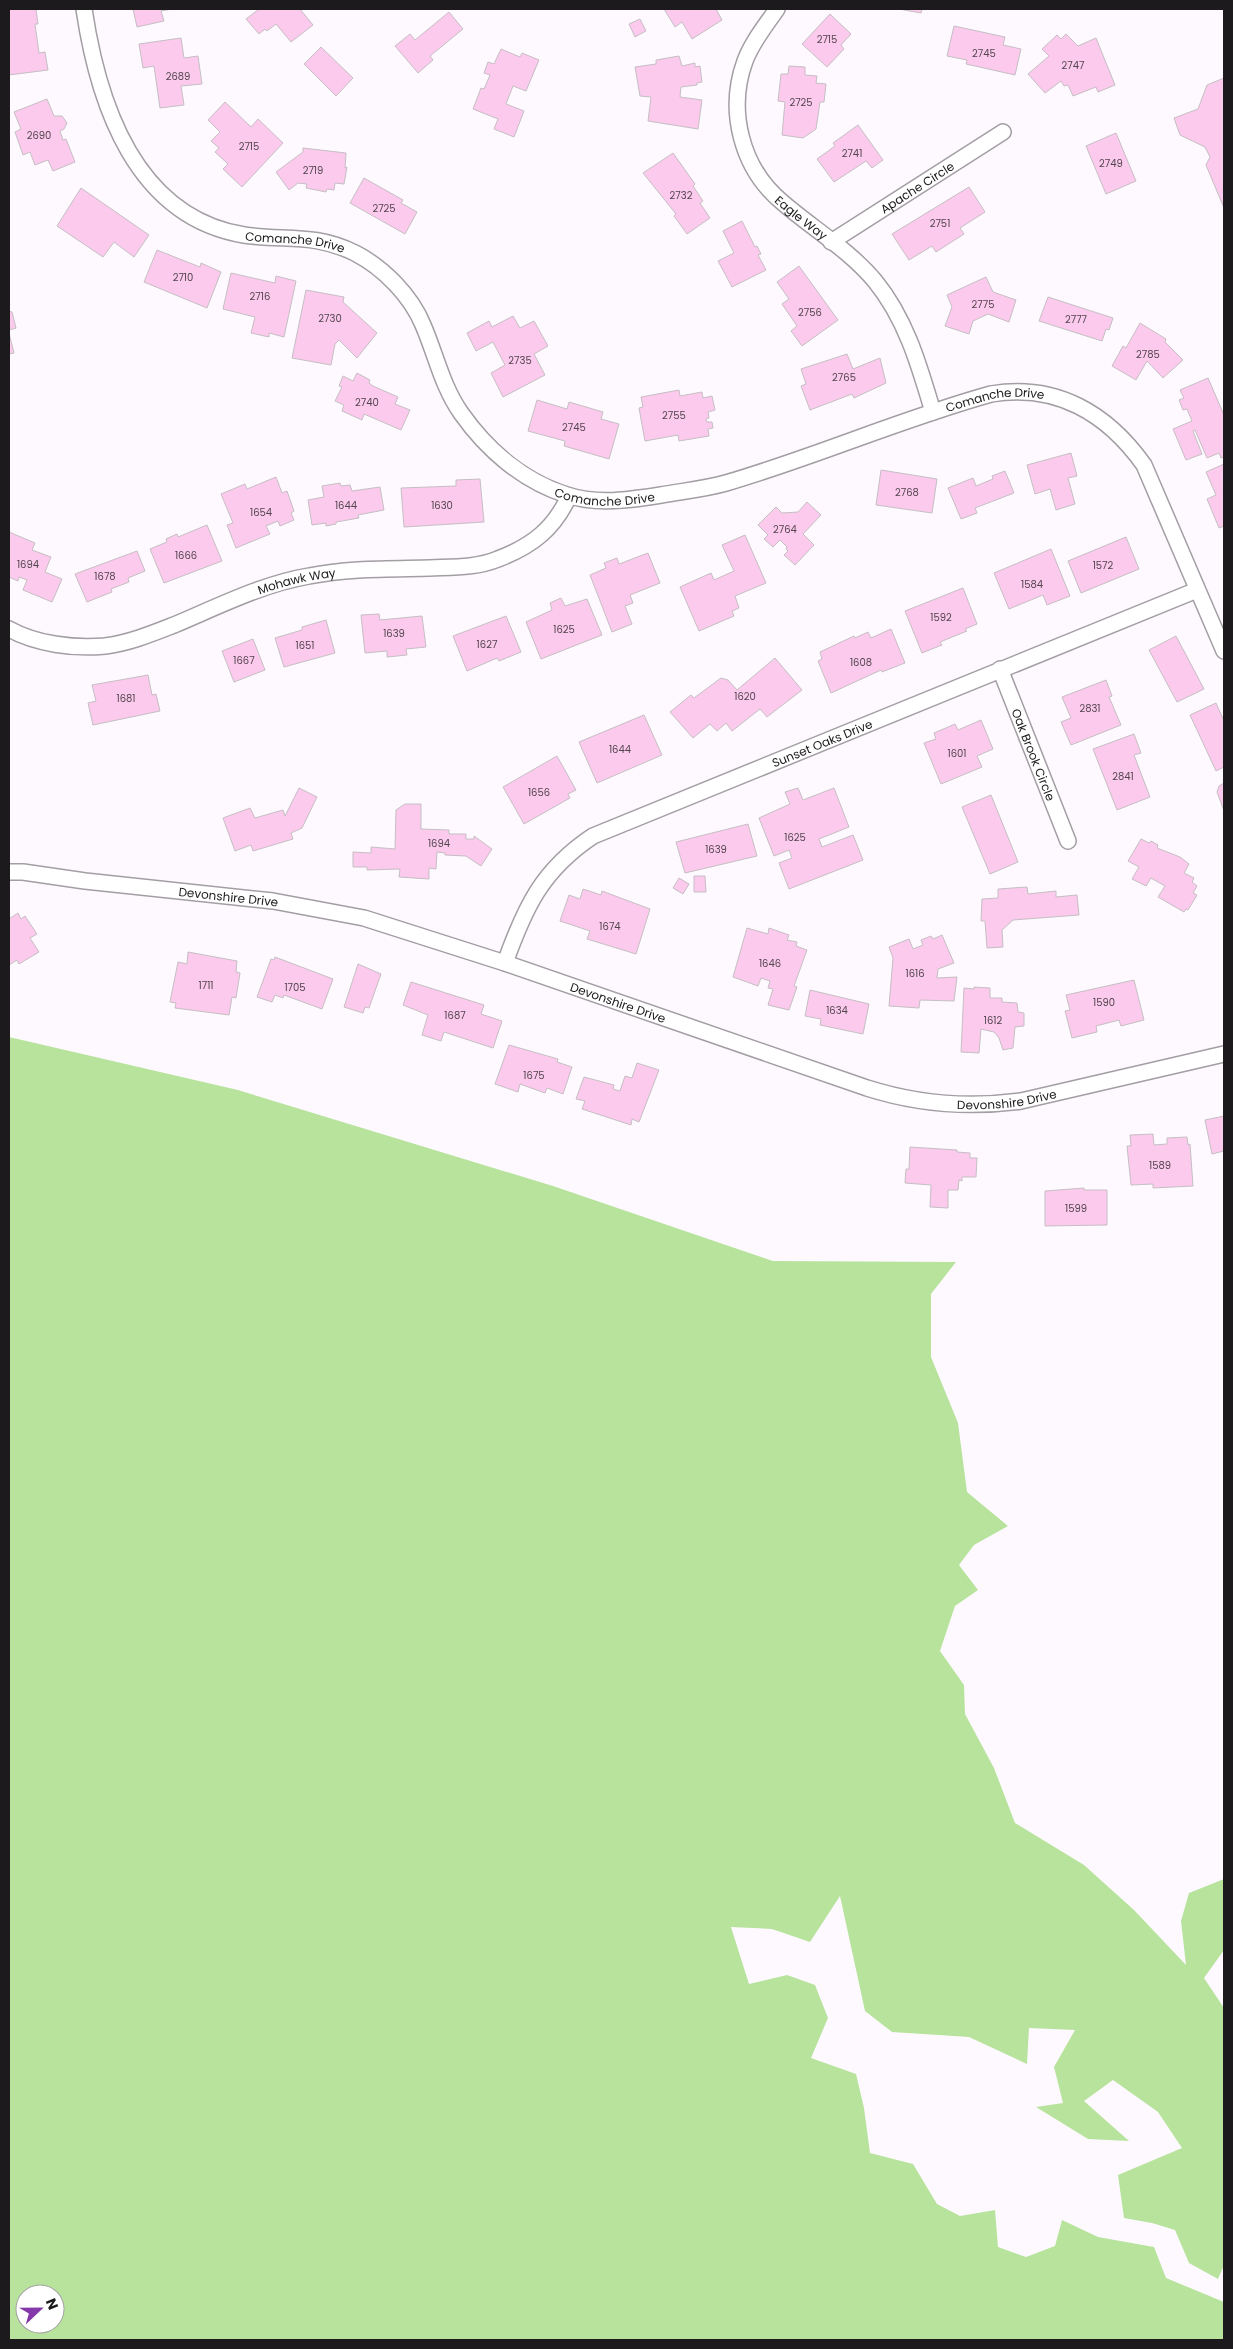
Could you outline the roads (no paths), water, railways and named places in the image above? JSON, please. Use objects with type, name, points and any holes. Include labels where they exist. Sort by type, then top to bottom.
[{"type":"street","name":"Comanche Drive","points":[[84,9],[96,68],[115,123],[127,151],[141,172],[156,189],[182,209],[220,228],[243,235],[303,237],[319,240],[356,254],[375,266],[410,302],[422,322],[444,383],[472,429],[495,453],[539,484],[569,496],[608,501],[625,500],[716,485],[991,394],[1022,391],[1061,399],[1095,414],[1119,434],[1144,465],[1224,651]]},
{"type":"street","name":"Eagle Way","points":[[777,9],[755,42],[739,81],[737,111],[741,139],[747,156],[767,186],[780,200],[873,278],[896,311],[912,346],[933,412]]},
{"type":"street","name":"Apache Circle","points":[[831,242],[1004,132]]},
{"type":"street","name":"Mohawk Way","points":[[9,629],[29,638],[50,642],[70,645],[105,646],[136,639],[271,586],[308,576],[348,571],[465,567],[486,563],[511,553],[547,530],[556,521],[569,496]]},
{"type":"street","name":"Sunset Oaks Drive","points":[[505,963],[523,914],[534,893],[562,859],[593,836],[1197,590]]},
{"type":"street","name":"Oak Brook Circle","points":[[1000,669],[1068,842]]},
{"type":"street","name":"Devonshire Drive","points":[[9,872],[23,872],[85,881],[264,900],[318,908],[364,918],[505,963],[866,1088],[888,1095],[939,1103],[999,1104],[1224,1054]]}]
